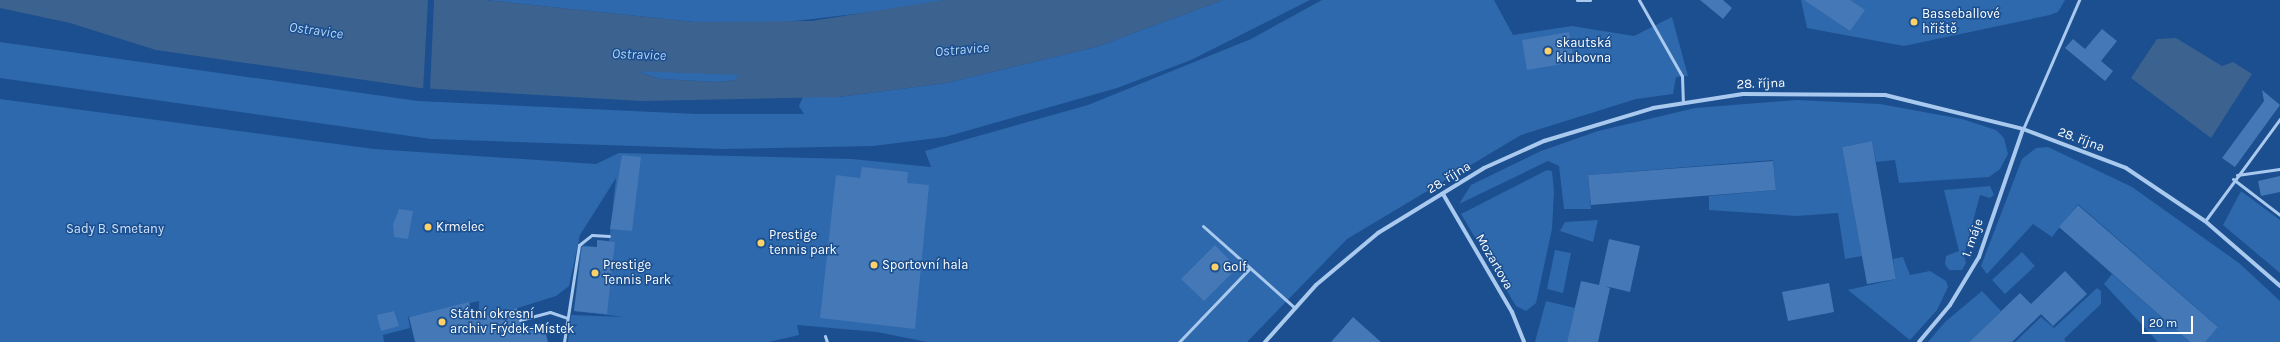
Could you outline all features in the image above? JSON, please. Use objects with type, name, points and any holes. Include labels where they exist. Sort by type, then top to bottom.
[{"type":"street","name":"28. října","points":[[1265,342],[1316,284],[1378,233],[1484,168],[1544,141],[1683,101],[1743,94],[1885,95],[2023,129],[2126,168],[2205,221],[2280,286]]},
{"type":"street","name":"1. máje","points":[[1920,342],[1950,305],[1979,257],[2023,129]]},
{"type":"street","name":"Mozartova","points":[[1443,194],[1512,312],[1524,342]]},
{"type":"lane","points":[[1577,0],[1590,0]]},
{"type":"lane","points":[[1639,0],[1682,76],[1683,101]]},
{"type":"lane","points":[[2023,129],[2080,0]]},
{"type":"lane","points":[[2205,221],[2233,179],[2280,119]]},
{"type":"lane","points":[[2237,174],[2280,168]]},
{"type":"lane","points":[[2233,179],[2280,215]]},
{"type":"lane","points":[[1203,226],[1249,269],[1295,308]]},
{"type":"lane","points":[[564,342],[579,245],[592,235],[609,236]]},
{"type":"lane","points":[[1179,342],[1249,269]]},
{"type":"lane","points":[[520,320],[550,312],[567,318]]},
{"type":"lane","points":[[825,336],[827,342]]},
{"type":"green space","points":[[485,0],[944,0],[913,7],[787,22],[695,22]]},
{"type":"green space","points":[[1223,0],[1310,0],[1191,60],[1117,88],[945,137],[873,146],[724,149],[431,139],[0,78],[0,42],[418,101],[697,114],[804,114],[799,106],[803,97],[839,97],[946,83],[1096,47]]},
{"type":"green space","name":"Sady B. Smetany","points":[[1322,0],[1494,0],[1513,35],[1572,26],[1634,36],[1672,17],[1688,76],[1676,77],[1673,94],[1636,99],[1521,135],[1347,239],[1247,342],[927,342],[877,332],[797,325],[799,335],[769,342],[568,342],[571,315],[625,317],[574,311],[581,245],[597,247],[597,240],[609,241],[616,178],[580,235],[569,286],[556,296],[479,320],[479,301],[408,317],[410,328],[383,335],[384,342],[0,342],[0,99],[374,149],[596,164],[619,153],[852,159],[931,167],[925,151],[1088,105],[1251,39]]},
{"type":"green space","name":"Basseballové hřiště","points":[[1801,0],[2065,0],[2058,12],[2050,15],[1904,46],[1807,28]]},
{"type":"green space","points":[[583,51],[600,51],[655,66],[712,53],[727,57],[741,67],[742,72],[735,80],[718,82],[660,79],[618,65],[594,68],[579,57]]},
{"type":"green space","points":[[1797,100],[1880,104],[1962,119],[1996,130],[2004,138],[2008,154],[2000,169],[1989,177],[1899,183],[1895,160],[1876,162],[1872,141],[1842,147],[1862,256],[1845,259],[1838,213],[1797,216],[1709,210],[1709,196],[1776,190],[1773,160],[1588,175],[1591,209],[1564,209],[1559,166],[1548,161],[1459,204],[1471,185],[1541,151],[1598,131],[1695,108]]},
{"type":"green space","points":[[2048,147],[2132,187],[2239,263],[2280,301],[2280,342],[2205,342],[2217,326],[2078,204],[2052,237],[2033,224],[1987,274],[1981,266],[2022,159],[2036,148]]},
{"type":"green space","points":[[1547,170],[1552,171],[1554,192],[1552,229],[1536,303],[1526,311],[1516,306],[1461,214]]},
{"type":"green space","points":[[1990,186],[1994,195],[1990,198],[1980,195],[1964,255],[1966,263],[1962,270],[1949,270],[1945,264],[1946,256],[1959,251],[1944,190]]},
{"type":"green space","points":[[2241,191],[2280,220],[2280,273],[2223,225]]},
{"type":"green space","points":[[1598,220],[1593,242],[1560,231],[1565,222]]},
{"type":"green space","points":[[1555,250],[1571,253],[1563,293],[1547,289]]},
{"type":"green space","points":[[2022,252],[2035,266],[2005,294],[1992,280]]},
{"type":"green space","points":[[1903,257],[1910,275],[1930,271],[1946,281],[1948,287],[1937,310],[1910,340],[1848,290],[1896,279],[1893,259]]},
{"type":"green space","points":[[2112,274],[2190,342],[2158,342],[2104,284]]},
{"type":"green space","points":[[2097,288],[2101,291],[2101,304],[2064,339],[2066,342],[2015,342],[2041,317],[2054,328]]},
{"type":"green space","points":[[1982,291],[2001,311],[1969,342],[1928,342],[1945,322]]},
{"type":"green space","points":[[1546,301],[1575,308],[1567,342],[1535,342]]},
{"type":"water","points":[[0,0],[485,0],[695,22],[812,21],[944,0],[1223,0],[1096,47],[946,83],[839,97],[642,101],[420,88],[156,50],[70,23],[0,8]],"holes":[[[583,51],[600,51],[655,66],[712,53],[727,57],[741,67],[742,72],[735,80],[718,82],[660,79],[618,65],[594,68],[579,56]]]},
{"type":"water","points":[[2176,38],[2222,66],[2233,62],[2252,74],[2211,138],[2131,78],[2157,39]]},
{"type":"pier","points":[[428,0],[434,0],[430,91],[423,91]]},
{"type":"building","points":[[1700,0],[1723,0],[1732,8],[1723,19]]},
{"type":"building","points":[[1804,0],[1850,0],[1865,10],[1850,31]]},
{"type":"building","points":[[2102,29],[2117,41],[2101,61],[2113,71],[2105,81],[2065,48],[2073,39],[2085,49]]},
{"type":"building","name":"skautská klubovna","points":[[1569,32],[1574,62],[1527,70],[1522,40]]},
{"type":"building","points":[[2262,90],[2280,105],[2235,167],[2222,158],[2264,101]]},
{"type":"building","points":[[1872,141],[1896,279],[1867,284],[1842,147]]},
{"type":"building","points":[[622,155],[641,157],[632,231],[610,229]]},
{"type":"building","points":[[1773,161],[1776,190],[1591,205],[1588,175]]},
{"type":"building","name":"Sportovní hala","points":[[862,167],[908,172],[907,183],[929,185],[915,329],[820,318],[836,175],[860,178]]},
{"type":"building","points":[[2280,176],[2280,192],[2261,196],[2258,181]]},
{"type":"building","points":[[2078,205],[2218,327],[2205,342],[2190,342],[2059,227]]},
{"type":"building","points":[[399,209],[413,211],[408,239],[394,237],[393,225]]},
{"type":"building","points":[[1609,239],[1640,246],[1630,292],[1605,286],[1610,288],[1598,342],[1567,342],[1581,281],[1599,285]]},
{"type":"building","name":"Prestige Tennis Park","points":[[597,240],[615,242],[607,314],[574,311],[582,247],[597,247]]},
{"type":"building","points":[[1215,245],[1237,268],[1204,301],[1181,279]]},
{"type":"building","points":[[2065,271],[2087,294],[2053,326],[2041,314],[2012,342],[1969,342],[2020,293],[2031,304]]},
{"type":"building","points":[[1829,283],[1834,312],[1788,321],[1782,292]]},
{"type":"building","name":"Státní okresní archiv Frýdek-Místek","points":[[469,302],[473,319],[517,308],[522,329],[543,323],[548,342],[415,342],[409,317]]},
{"type":"building","points":[[394,311],[399,326],[381,331],[377,315]]},
{"type":"building","points":[[1353,317],[1381,342],[1331,342]]},
{"type":"waterway","name":"Ostravice","points":[[539,52],[772,60]]},
{"type":"place","name":"Basseballové hřiště","points":[[1914,22]]},
{"type":"place","name":"skautská klubovna","points":[[1548,51]]},
{"type":"place","name":"Krmelec","points":[[428,227]]},
{"type":"place","name":"Prestige tennis park","points":[[761,243]]},
{"type":"place","name":"Sportovní hala","points":[[874,265]]},
{"type":"place","name":"Golf","points":[[1215,267]]},
{"type":"place","name":"Prestige Tennis Park","points":[[595,273]]},
{"type":"place","name":"Státní okresní archiv Frýdek-Místek","points":[[442,322]]}]
